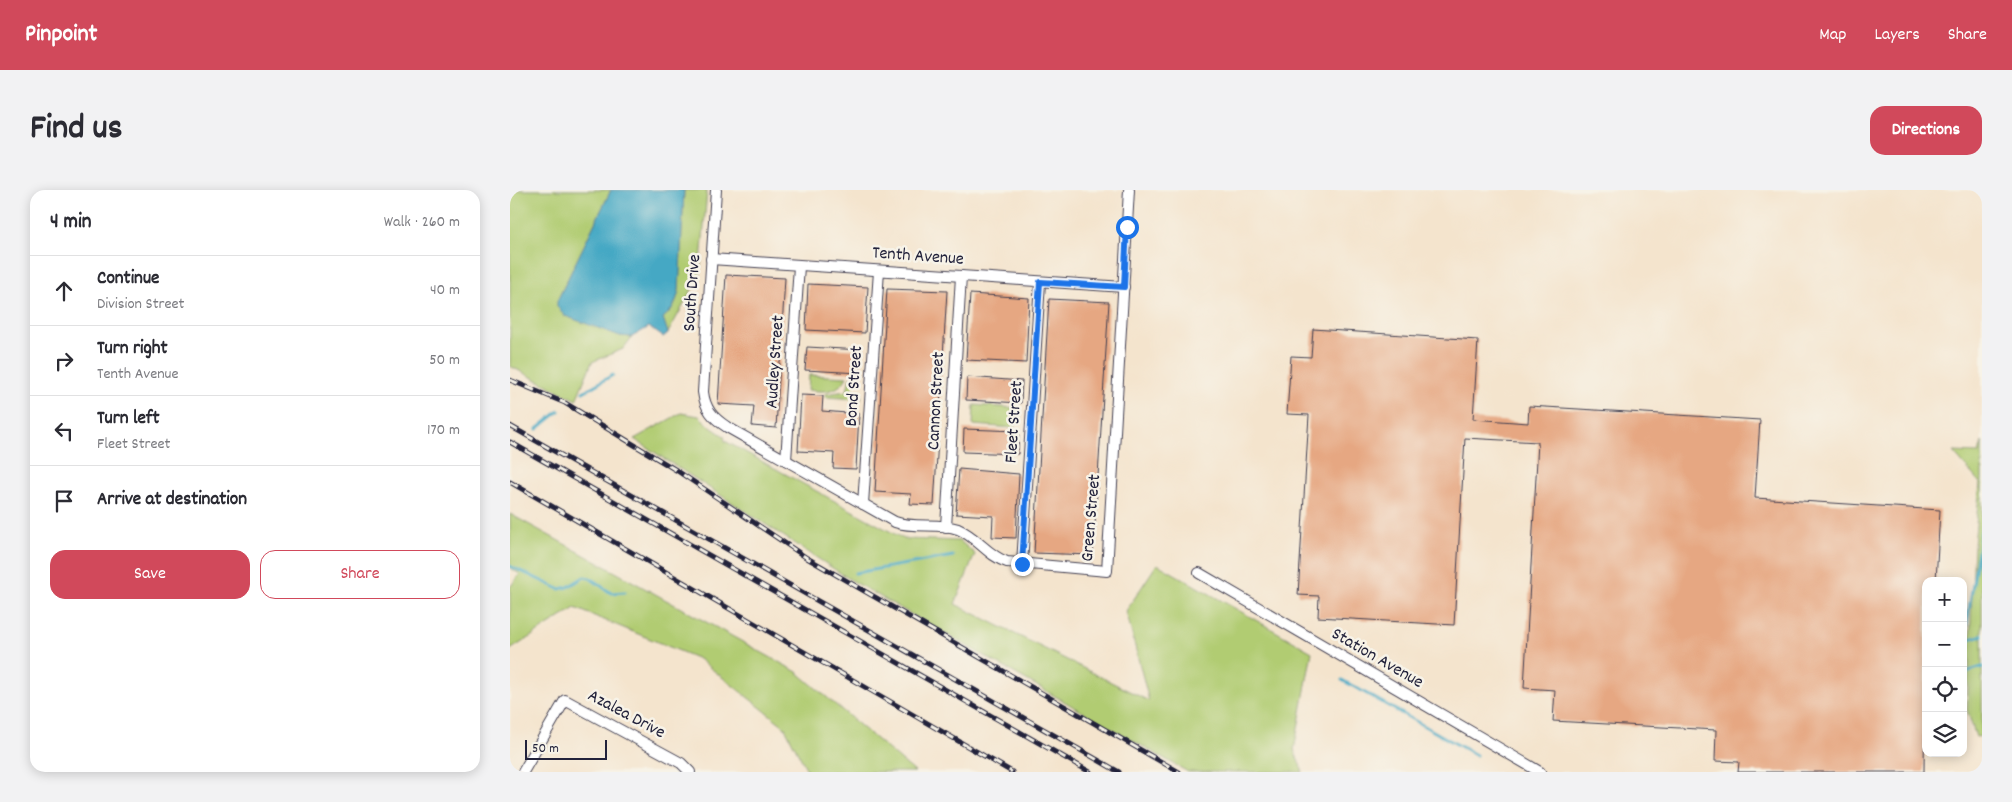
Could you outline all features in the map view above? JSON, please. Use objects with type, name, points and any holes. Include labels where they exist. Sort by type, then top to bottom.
[{"type":"street","name":"South Drive","points":[[704,397],[716,190]]},
{"type":"street","points":[[1124,287],[1130,190]]},
{"type":"street","name":"Tenth Avenue","points":[[711,260],[1124,287]]},
{"type":"street","name":"Audley Street","points":[[786,460],[798,266]]},
{"type":"street","name":"Bond Street","points":[[863,504],[879,271]]},
{"type":"street","name":"Cannon Street","points":[[946,527],[961,276]]},
{"type":"street","name":"Fleet Street","points":[[1022,564],[1040,282]]},
{"type":"street","name":"Green Street","points":[[704,397],[707,408],[716,420],[895,522],[906,525],[946,527],[963,532],[995,557],[1022,564],[1107,571],[1124,287]]},
{"type":"street","name":"Station Avenue","points":[[1198,573],[1540,772]]},
{"type":"street","name":"Azalea Drive","points":[[523,772],[565,700],[639,739],[681,764],[690,772]]},
{"type":"green space","points":[[510,190],[611,190],[557,301],[620,336],[632,337],[623,349],[592,362],[576,400],[510,366]]},
{"type":"green space","points":[[684,190],[707,190],[700,275],[668,333],[663,318],[674,306],[679,290]]},
{"type":"green space","points":[[809,375],[847,377],[835,389],[820,391],[808,390]]},
{"type":"green space","points":[[850,377],[854,377],[853,395],[861,395],[861,399],[825,397],[825,394],[847,391]]},
{"type":"green space","points":[[974,405],[1015,408],[1014,428],[973,425]]},
{"type":"green space","points":[[681,413],[699,416],[724,436],[725,441],[904,539],[960,541],[975,554],[955,604],[1149,701],[1126,611],[1157,564],[1312,652],[1294,750],[1303,772],[1188,772],[851,580],[634,439]]},
{"type":"green space","points":[[1982,442],[1982,736],[1976,737],[1967,710],[1974,546],[1980,483],[1953,452],[1979,453]]},
{"type":"green space","points":[[510,514],[797,672],[915,772],[808,772],[784,726],[699,659],[575,608],[510,650],[510,587],[520,574],[510,568]]},
{"type":"water","points":[[611,190],[684,190],[679,290],[674,306],[663,318],[668,333],[663,337],[649,327],[632,337],[620,336],[565,316],[557,306],[557,301]]},
{"type":"building","points":[[726,275],[785,278],[776,428],[752,426],[754,406],[718,404]]},
{"type":"building","points":[[808,284],[868,287],[865,333],[806,330]]},
{"type":"building","points":[[887,289],[947,291],[934,505],[910,504],[911,494],[875,492]]},
{"type":"building","points":[[970,294],[1029,298],[1026,363],[966,360]]},
{"type":"building","points":[[1049,299],[1109,302],[1093,555],[1034,553]]},
{"type":"building","points":[[1313,329],[1478,340],[1473,419],[1528,423],[1529,406],[1760,420],[1755,498],[1940,510],[1936,577],[1922,577],[1922,757],[1924,757],[1924,772],[1738,772],[1739,762],[1715,761],[1716,730],[1553,721],[1555,690],[1524,688],[1538,442],[1465,438],[1454,625],[1318,617],[1319,596],[1298,595],[1309,415],[1287,414],[1291,356],[1311,357]]},
{"type":"building","points":[[807,347],[862,350],[860,373],[805,370]]},
{"type":"building","points":[[967,377],[1022,381],[1021,403],[966,400]]},
{"type":"building","points":[[801,395],[823,396],[822,411],[859,414],[856,469],[833,468],[834,453],[798,451]]},
{"type":"building","points":[[964,429],[1019,431],[1018,454],[963,452]]},
{"type":"building","points":[[959,469],[1019,474],[1016,538],[992,537],[993,516],[956,514]]},
{"type":"waterway","points":[[583,392],[613,375]]},
{"type":"waterway","points":[[537,429],[559,411]]},
{"type":"waterway","points":[[1963,667],[1964,641],[1982,526]]},
{"type":"waterway","points":[[855,573],[953,556]]},
{"type":"waterway","points":[[510,566],[559,589],[568,587],[584,577],[590,578],[611,593],[625,592]]},
{"type":"waterway","points":[[1967,640],[1982,635]]},
{"type":"waterway","points":[[1967,672],[1982,667]]},
{"type":"waterway","points":[[1342,680],[1476,755]]},
{"type":"railway","points":[[510,380],[565,403],[676,470],[807,558],[1179,772]]},
{"type":"railway","points":[[510,426],[1119,772]]},
{"type":"railway","points":[[510,442],[1090,772]]},
{"type":"railway","points":[[510,482],[1012,772]]},
{"type":"route","points":[[1022,564],[1040,282],[1124,287],[1127,227]]}]
